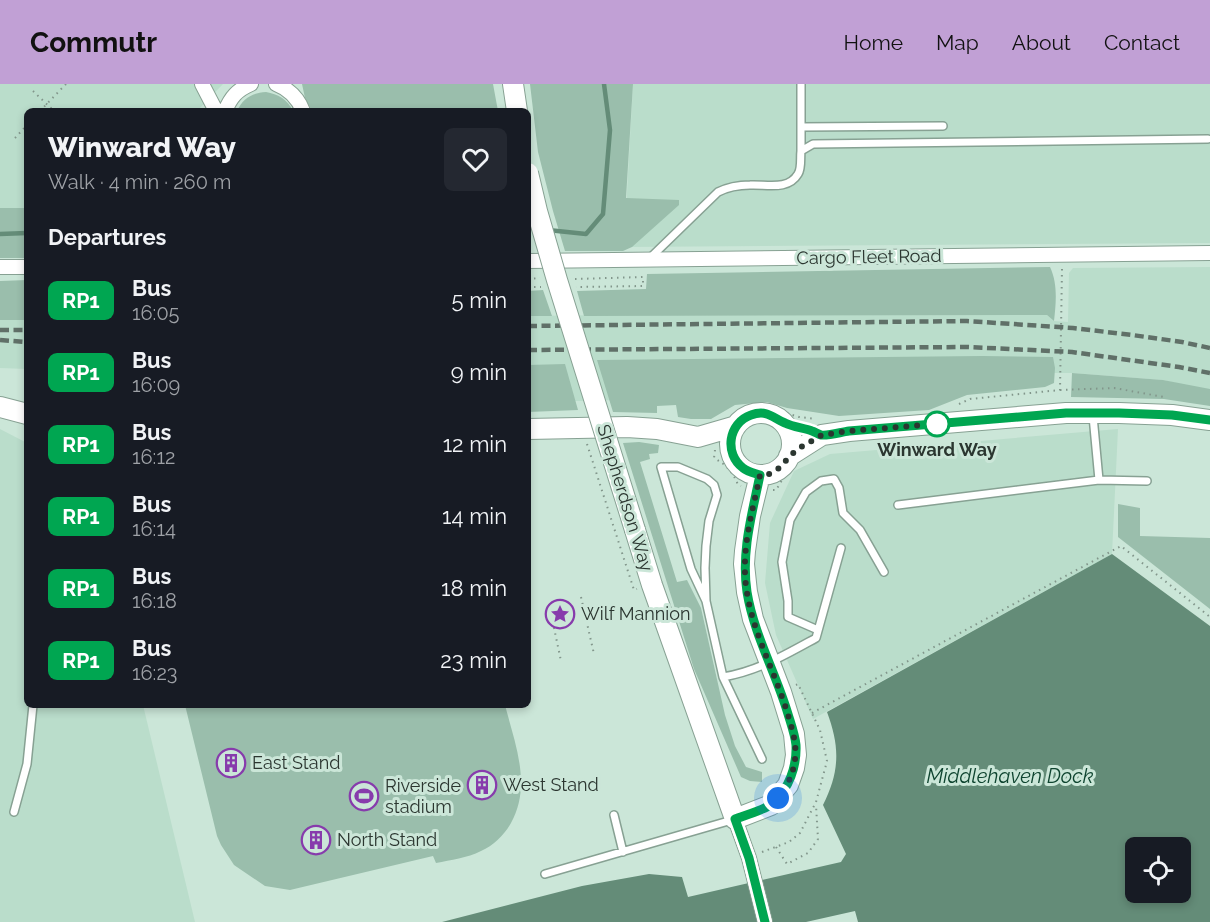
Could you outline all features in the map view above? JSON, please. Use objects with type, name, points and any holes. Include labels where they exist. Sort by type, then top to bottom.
[{"type":"street","points":[[202,84],[214,108]]},
{"type":"street","points":[[226,108],[240,89],[251,84]]},
{"type":"street","points":[[279,84],[292,92],[302,108]]},
{"type":"street","points":[[513,84],[517,108]]},
{"type":"street","name":"Shepherdson Way","points":[[531,186],[557,280],[652,585],[735,819]]},
{"type":"street","name":"Cargo Fleet Road","points":[[531,261],[1210,254]]},
{"type":"street","points":[[0,267],[24,267]]},
{"type":"street","points":[[0,407],[24,413]]},
{"type":"street","points":[[698,437],[734,459],[741,467],[760,475],[777,470],[789,456],[792,438],[788,428],[772,415],[761,413],[741,420],[731,438],[730,449],[734,459]]},
{"type":"street","points":[[789,456],[822,435],[849,431],[1066,413],[1172,415],[1210,420]]},
{"type":"street","points":[[783,423],[822,435]]},
{"type":"street","points":[[531,429],[627,427],[657,429],[698,437],[736,426]]},
{"type":"street","points":[[760,475],[750,516],[744,564],[747,592],[753,619],[781,692],[796,745],[794,768],[788,785],[771,805],[735,819],[749,858],[765,922]]},
{"type":"lane","points":[[649,259],[718,192],[727,188],[749,185],[781,185],[792,181],[800,172],[801,84]]},
{"type":"lane","points":[[801,127],[943,126]]},
{"type":"lane","points":[[801,151],[813,144],[1208,139]]},
{"type":"lane","points":[[1093,413],[1099,480]]},
{"type":"lane","points":[[706,601],[706,546],[709,521],[717,495],[716,489],[707,478],[678,467],[661,467],[691,569],[706,601],[723,677],[762,759]]},
{"type":"lane","points":[[818,630],[788,617],[782,562],[790,520],[806,492],[821,481],[834,479],[839,488],[843,513],[860,530],[884,572]]},
{"type":"lane","points":[[898,505],[1099,480],[1147,481]]},
{"type":"lane","points":[[723,677],[744,673],[769,663],[816,638],[841,548]]},
{"type":"lane","points":[[14,812],[27,764],[33,708]]},
{"type":"lane","points":[[614,815],[623,852]]},
{"type":"lane","points":[[545,874],[735,819]]},
{"type":"path","points":[[43,108],[66,84]]},
{"type":"path","points":[[33,90],[51,108]]},
{"type":"path","points":[[15,138],[24,128]]},
{"type":"path","points":[[1060,390],[1062,255]]},
{"type":"path","points":[[557,280],[643,278],[644,286],[598,287]]},
{"type":"path","points":[[950,423],[953,406],[970,399],[1060,390],[1114,388],[1173,398],[1172,415]]},
{"type":"path","points":[[581,428],[634,590],[652,585]]},
{"type":"path","points":[[714,458],[728,467],[738,485]]},
{"type":"path","points":[[749,858],[789,842],[800,833],[816,802],[827,761],[820,730],[812,713],[1121,546],[1210,617]]},
{"type":"path","points":[[581,597],[594,654]]},
{"type":"path","points":[[549,604],[561,661]]},
{"type":"path","points":[[776,847],[787,864],[808,853],[818,839],[816,802]]},
{"type":"shaded area","points":[[0,84],[223,84],[200,108],[24,108],[24,208],[0,208]]},
{"type":"shaded area","points":[[302,84],[493,84],[497,108],[310,108]]},
{"type":"shaded area","points":[[530,84],[633,84],[626,198],[679,200],[679,205],[632,247],[623,251],[565,251],[538,152]]},
{"type":"shaded area","points":[[633,84],[1210,84],[1210,243],[624,247]]},
{"type":"shaded area","points":[[266,92],[274,94],[282,98],[291,108],[239,108],[248,97]]},
{"type":"shaded area","points":[[0,208],[24,208],[24,258],[0,258]]},
{"type":"shaded area","points":[[1050,267],[1053,273],[1056,300],[1054,321],[1047,315],[584,316],[577,291],[646,289],[647,274]]},
{"type":"shaded area","points":[[1210,267],[1210,391],[1163,380],[1072,373],[1018,373],[759,396],[531,401],[531,316],[791,313],[1047,315],[1054,321],[1068,322],[1069,273],[1073,268]]},
{"type":"shaded area","points":[[24,280],[24,320],[0,320],[0,281]]},
{"type":"shaded area","points":[[543,290],[552,316],[531,316],[531,291]]},
{"type":"shaded area","points":[[24,319],[24,369],[0,368],[0,320]]},
{"type":"shaded area","points":[[1053,357],[1054,383],[1045,387],[967,395],[929,410],[839,416],[787,408],[767,402],[735,405],[711,419],[691,419],[678,417],[676,405],[657,406],[657,413],[613,412],[597,360]]},
{"type":"shaded area","points":[[565,364],[578,410],[531,412],[531,365]]},
{"type":"shaded area","points":[[1072,373],[1163,380],[1210,389],[1210,406],[1164,399],[1071,397]]},
{"type":"shaded area","points":[[0,429],[24,441],[24,708],[144,708],[195,922],[0,922]]},
{"type":"shaded area","points":[[1118,429],[1112,554],[813,719],[776,635],[765,583],[770,523],[794,471],[830,454]]},
{"type":"shaded area","points":[[639,442],[659,445],[658,453],[649,454],[650,459],[640,462],[677,582],[687,580],[701,608],[725,715],[735,746],[746,767],[762,772],[762,782],[750,781],[741,777],[694,669],[623,443]]},
{"type":"shaded area","points":[[1118,504],[1140,508],[1140,536],[1210,538],[1210,609],[1118,537]]},
{"type":"shaded area","name":"Riverside stadium","points":[[186,708],[506,708],[520,764],[520,794],[511,823],[505,832],[486,849],[436,863],[433,856],[290,890],[265,886],[234,865],[217,836]]},
{"type":"water","name":"Middlehaven Dock","points":[[1112,554],[1210,626],[1210,922],[858,922],[855,911],[806,922],[442,922],[582,886],[649,874],[682,877],[688,897],[841,862],[846,854],[823,805],[835,770],[836,748],[827,712]]},
{"type":"waterway","points":[[548,230],[586,234],[603,214],[610,130],[604,84]]},
{"type":"waterway","points":[[0,234],[24,233]]},
{"type":"railway","points":[[531,326],[967,321],[1073,328],[1182,342],[1210,348]]},
{"type":"railway","points":[[0,330],[24,330]]},
{"type":"railway","points":[[0,340],[24,342]]},
{"type":"railway","points":[[531,350],[968,347],[1072,352],[1210,373]]},
{"type":"bus line","name":"RP1","points":[[765,922],[749,858],[735,819],[771,805],[778,798],[788,785],[794,768],[796,745],[781,692],[753,619],[747,592],[745,550],[760,475],[741,467],[734,459],[730,449],[734,428],[741,420],[761,413],[772,415],[783,423],[822,435],[1066,413],[1172,415],[1210,420]]},
{"type":"place","name":"Winward Way","points":[[937,424]]},
{"type":"place","name":"Wilf Mannion","points":[[560,614]]},
{"type":"place","name":"East Stand","points":[[231,763]]},
{"type":"place","name":"West Stand","points":[[482,785]]},
{"type":"place","name":"Riverside stadium","points":[[364,796]]},
{"type":"place","name":"North Stand","points":[[316,840]]},
{"type":"route","points":[[778,798],[788,785],[794,768],[796,745],[781,692],[753,619],[744,564],[750,516],[760,475],[777,470],[796,450],[822,435],[937,424]]}]
